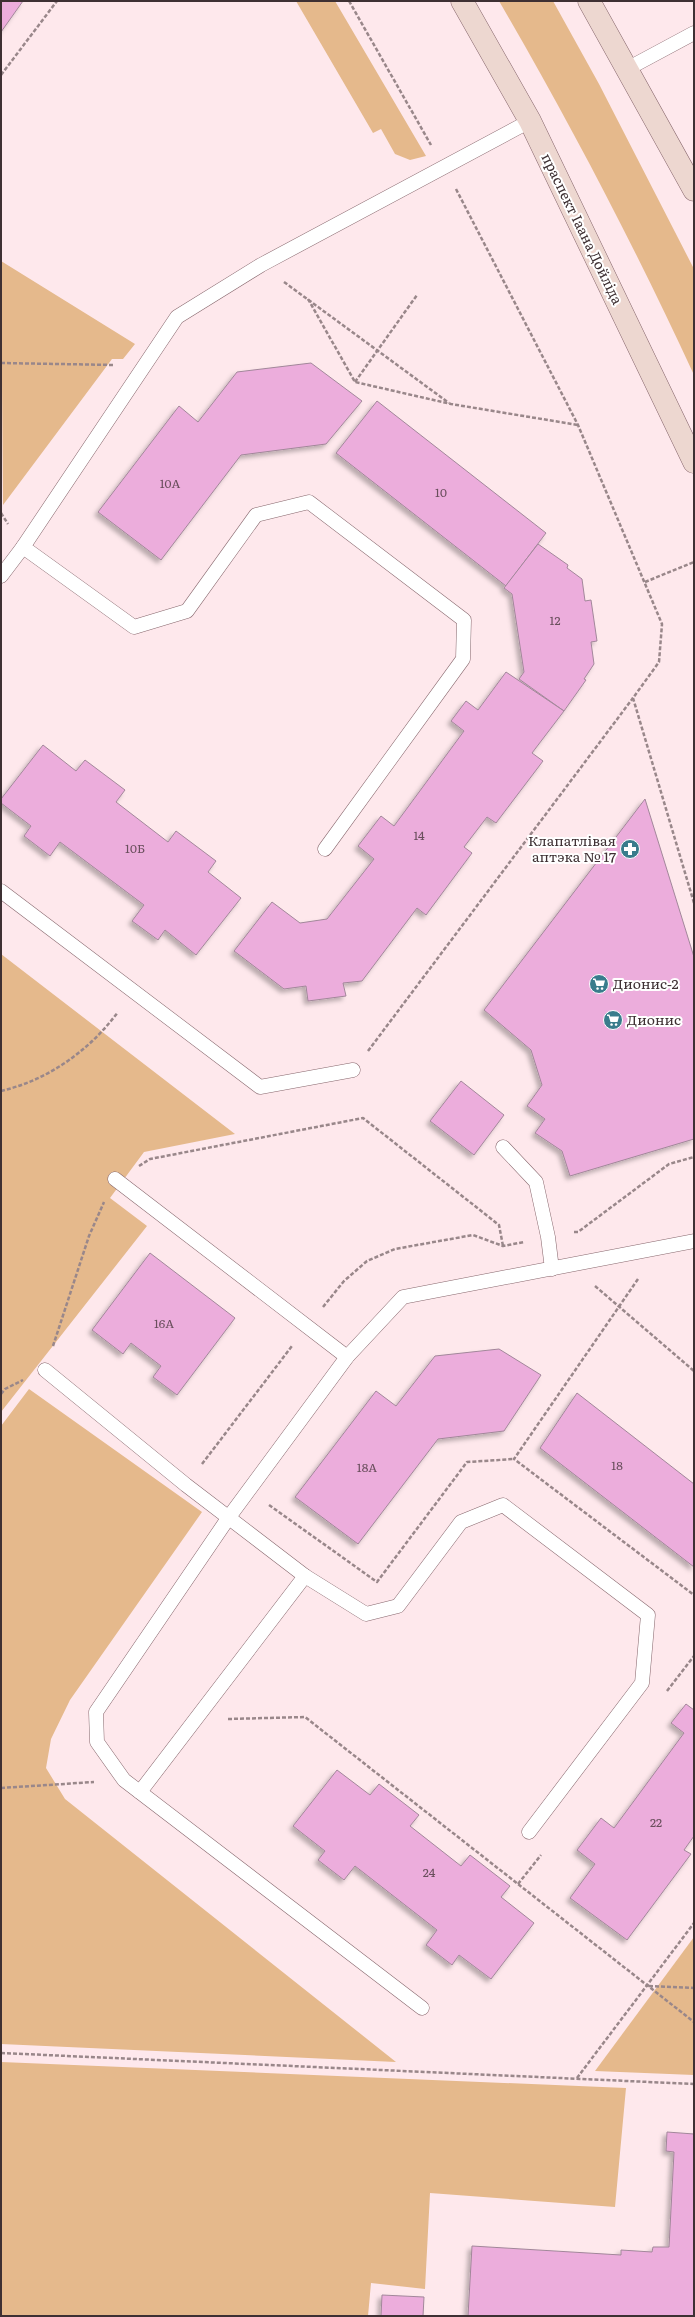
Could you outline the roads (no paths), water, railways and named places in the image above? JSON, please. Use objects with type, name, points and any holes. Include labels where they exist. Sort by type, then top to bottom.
[{"type":"main road","name":"праспект Іаана Дойліда","points":[[462,1],[530,121],[694,462]]},
{"type":"main road","points":[[589,1],[694,190]]},
{"type":"lane","points":[[627,69],[694,33]]},
{"type":"lane","points":[[1,576],[23,547],[177,317],[261,265],[530,121]]},
{"type":"lane","points":[[23,547],[134,627],[187,612],[256,515],[309,502],[464,620],[463,659],[325,849]]},
{"type":"lane","points":[[1,891],[260,1087],[353,1070]]},
{"type":"lane","points":[[503,1147],[536,1182],[552,1269]]},
{"type":"lane","points":[[115,1179],[347,1357]]},
{"type":"lane","points":[[422,2008],[124,1780],[97,1742],[96,1712],[229,1517],[347,1357],[404,1297],[694,1241]]},
{"type":"lane","points":[[45,1370],[186,1486],[229,1517],[305,1576],[366,1614],[398,1606],[461,1522],[503,1505],[648,1615],[642,1684],[529,1832]]},
{"type":"lane","points":[[140,1792],[305,1576]]},
{"type":"place","name":"Клапатлівая аптэка № 17","points":[[630,849]]},
{"type":"place","name":"Дионис-2","points":[[599,984]]},
{"type":"place","name":"Дионис","points":[[613,1020]]}]
